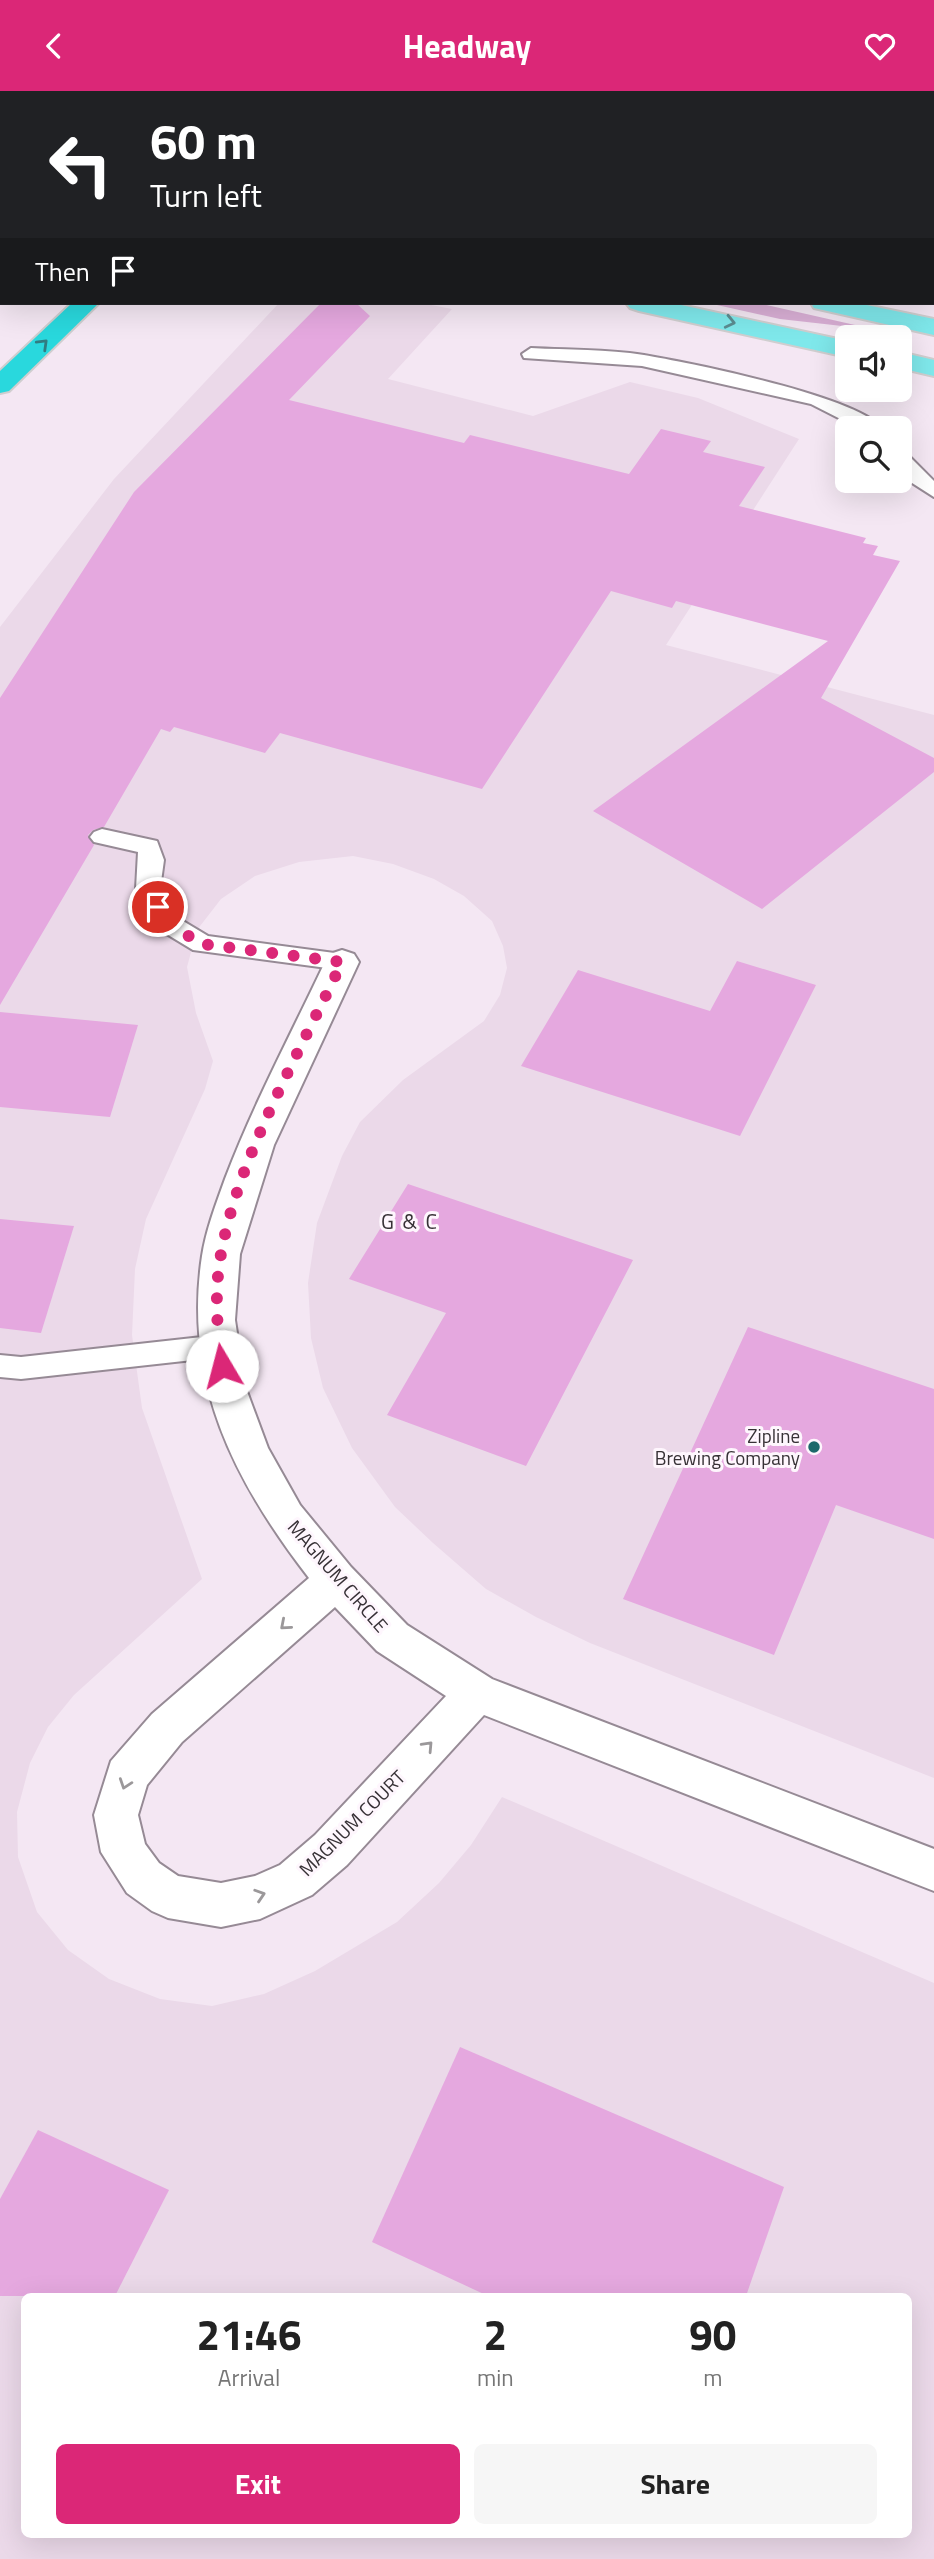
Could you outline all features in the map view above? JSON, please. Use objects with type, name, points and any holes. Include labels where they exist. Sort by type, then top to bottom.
[{"type":"highway","points":[[0,386],[84,305]]},
{"type":"main road","points":[[648,305],[835,346]]},
{"type":"main road","points":[[832,305],[934,327]]},
{"type":"main road","points":[[912,363],[934,368]]},
{"type":"street","name":"MAGNUM CIRCLE","points":[[342,962],[256,1145],[234,1206],[221,1254],[216,1320],[225,1386],[249,1452],[286,1517],[336,1580],[392,1638],[477,1693],[934,1870]]},
{"type":"street","name":"MAGNUM COURT","points":[[336,1580],[167,1728],[127,1775],[116,1815],[124,1852],[143,1878],[168,1896],[221,1905],[260,1897],[296,1880],[331,1850],[477,1693]]},
{"type":"lane","points":[[531,354],[642,360],[817,400],[855,416]]},
{"type":"lane","points":[[912,472],[934,491]]},
{"type":"lane","points":[[102,837],[149,846],[152,860],[148,889],[169,924],[202,944],[342,962]]},
{"type":"lane","points":[[0,1366],[21,1368],[219,1346]]},
{"type":"shaded area","points":[[277,305],[431,305],[452,309],[388,379],[533,416],[630,382],[698,398],[799,439],[666,645],[934,715],[934,1778],[590,1643],[486,1589],[395,1507],[352,1448],[323,1388],[311,1338],[308,1283],[317,1223],[342,1156],[360,1122],[403,1080],[484,1021],[500,995],[507,968],[503,946],[492,921],[464,896],[434,879],[393,864],[353,856],[299,862],[255,876],[221,899],[197,930],[187,967],[196,1013],[213,1061],[205,1089],[146,1219],[135,1269],[132,1335],[142,1408],[202,1579],[74,1695],[48,1727],[30,1763],[17,1812],[18,1857],[37,1912],[68,1950],[109,1979],[160,1999],[212,2006],[264,1994],[315,1971],[397,1922],[439,1883],[471,1845],[502,1797],[934,1983],[934,2559],[0,2559],[0,627],[114,479]]},
{"type":"shaded area","points":[[717,305],[766,305],[855,325],[780,319]]},
{"type":"building","points":[[319,305],[358,305],[370,316],[289,400],[464,443],[470,435],[629,474],[661,429],[711,441],[703,452],[765,467],[739,506],[866,538],[863,543],[878,546],[873,555],[900,561],[821,698],[934,758],[934,772],[762,909],[593,811],[828,641],[676,601],[672,608],[611,591],[482,789],[280,733],[265,753],[174,727],[170,732],[161,729],[104,827],[93,830],[88,835],[94,845],[0,1005],[0,698],[134,492]]},
{"type":"building","points":[[737,961],[816,985],[740,1136],[521,1066],[578,970],[710,1011]]},
{"type":"building","points":[[0,1012],[138,1025],[110,1117],[0,1107]]},
{"type":"building","points":[[408,1184],[633,1260],[526,1466],[387,1415],[446,1313],[349,1279]]},
{"type":"building","points":[[0,1219],[74,1226],[41,1333],[0,1328]]},
{"type":"building","name":"Zipline Brewing Company","points":[[748,1327],[934,1389],[934,1539],[836,1505],[774,1655],[623,1599]]},
{"type":"building","points":[[460,2047],[784,2187],[747,2293],[482,2293],[372,2242]]},
{"type":"building","points":[[38,2130],[169,2190],[117,2293],[21,2293],[21,2296],[0,2296],[0,2199]]},
{"type":"place","name":"Zipline Brewing Company","points":[[814,1447]]},
{"type":"district","name":"G & C","points":[[410,1222]]},
{"type":"route","points":[[158,907],[169,924],[202,944],[342,962],[256,1145],[234,1206],[221,1254],[216,1320],[222,1366]]}]
